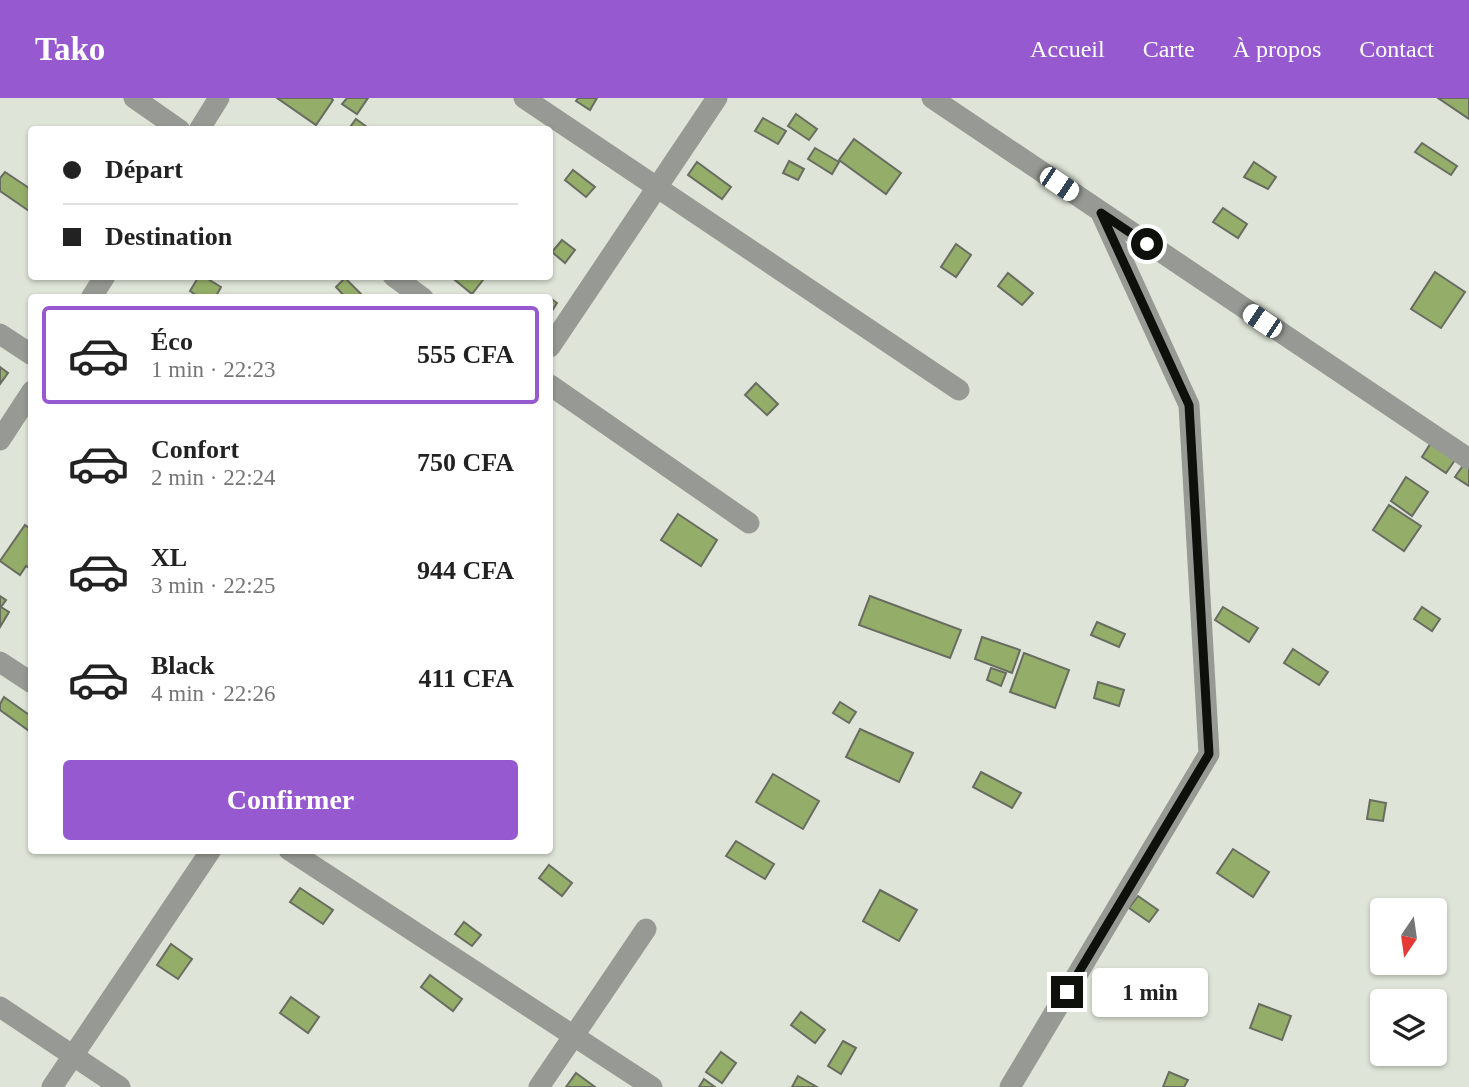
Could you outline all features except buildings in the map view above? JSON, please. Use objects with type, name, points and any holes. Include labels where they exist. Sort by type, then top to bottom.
[{"type":"street","points":[[134,98],[174,126]]},
{"type":"street","points":[[202,126],[219,98]]},
{"type":"street","points":[[524,98],[960,390]]},
{"type":"street","points":[[553,343],[717,98]]},
{"type":"street","points":[[932,98],[1469,459]]},
{"type":"street","points":[[1010,1087],[1209,754],[1189,405],[1101,213]]},
{"type":"street","points":[[398,280],[418,294]]},
{"type":"street","points":[[0,334],[28,352]]},
{"type":"street","points":[[553,387],[749,523]]},
{"type":"street","points":[[0,440],[28,397]]},
{"type":"street","points":[[0,662],[28,680]]},
{"type":"street","points":[[52,1087],[208,854]]},
{"type":"street","points":[[295,854],[652,1087]]},
{"type":"street","points":[[539,1087],[646,929]]},
{"type":"street","points":[[0,1007],[120,1087]]},
{"type":"route","points":[[1067,992],[1209,754],[1189,405],[1101,213],[1147,244]]}]
